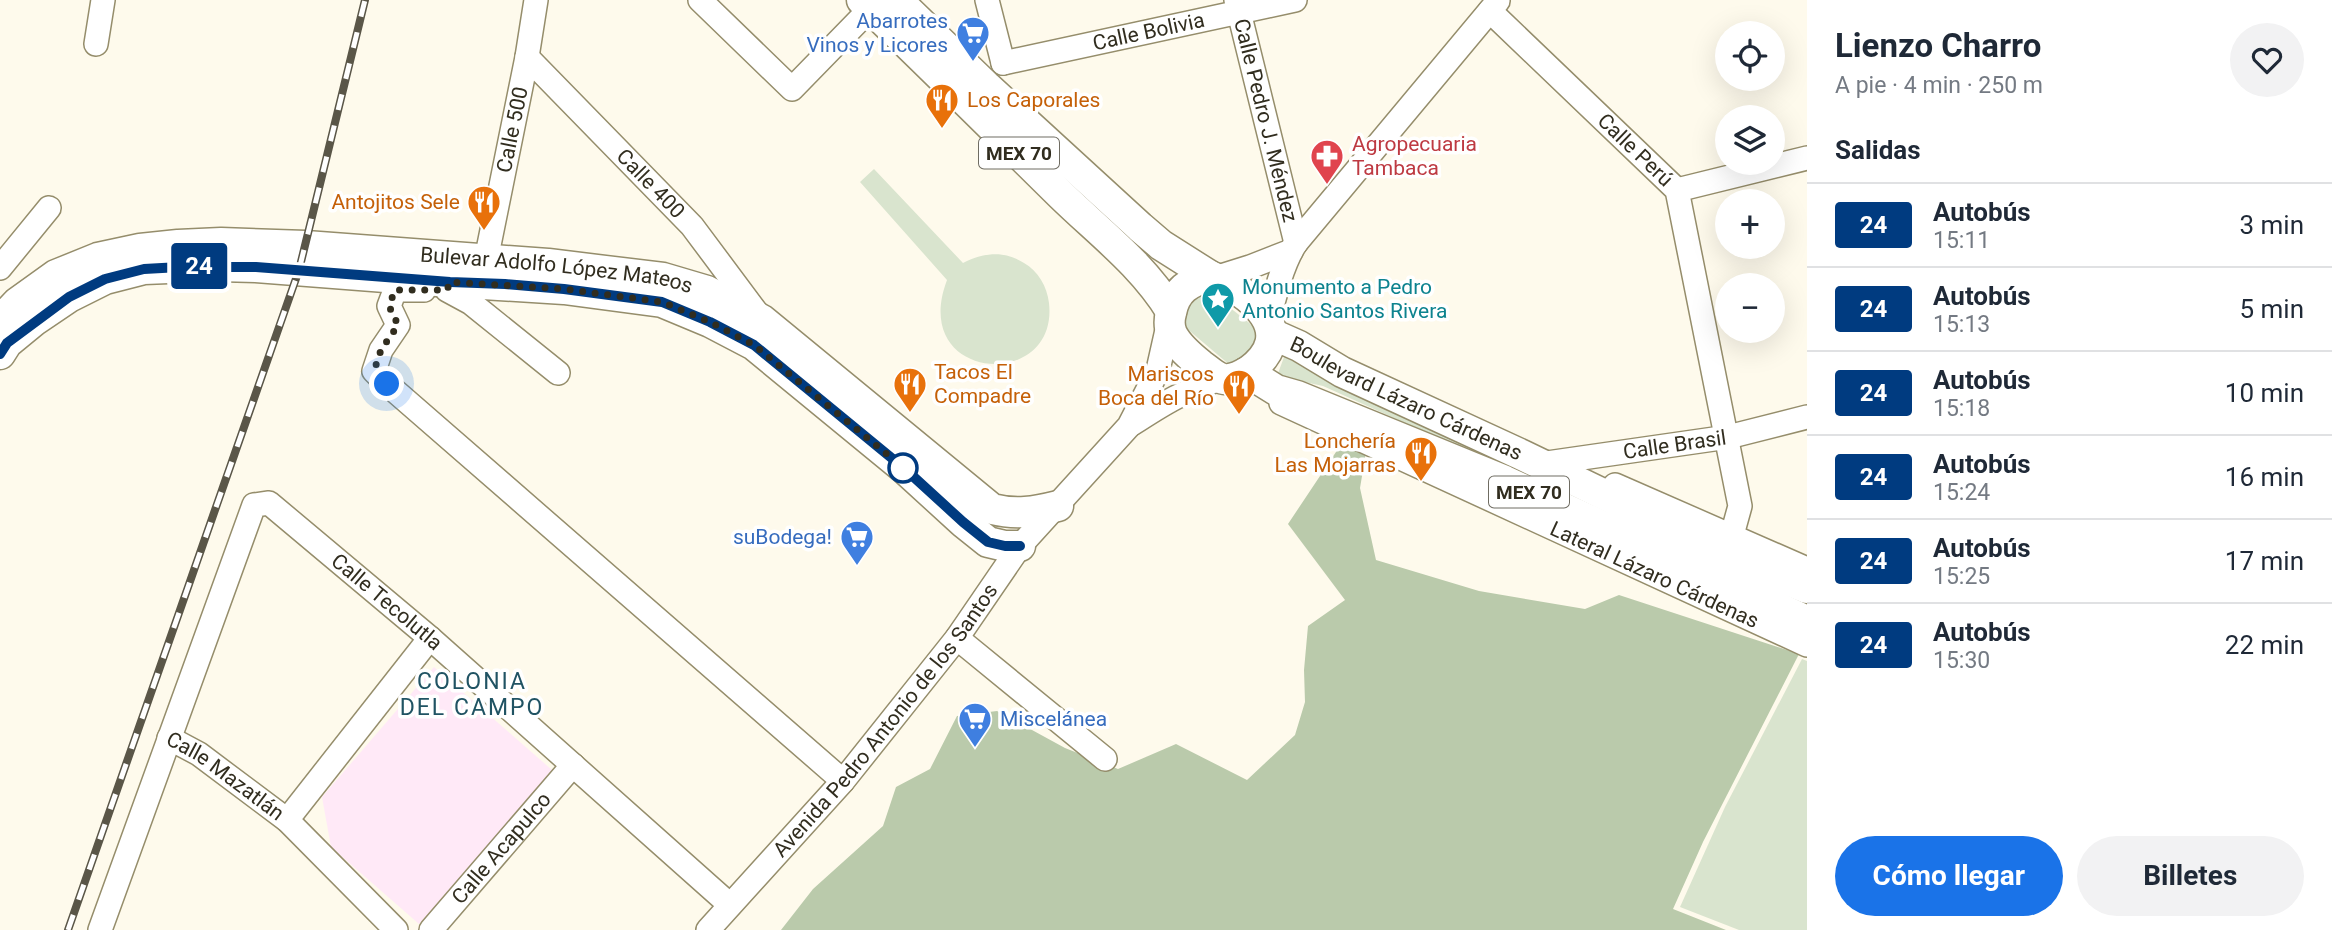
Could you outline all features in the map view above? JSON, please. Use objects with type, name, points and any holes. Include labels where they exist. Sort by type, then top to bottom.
[{"type":"main road","name":"MEX 70","points":[[877,3],[995,74],[1161,245],[1213,277],[1235,287],[1248,297],[1271,323]]},
{"type":"main road","name":"MEX 70","points":[[877,3],[1069,202],[1138,266],[1158,289],[1170,316],[1172,333],[1192,358],[1235,376]]},
{"type":"main road","name":"Bulevar Adolfo López Mateos","points":[[0,320],[17,303],[56,275],[99,258],[140,249],[178,245],[306,246],[548,264],[663,278],[707,291],[762,320],[992,509],[1008,513],[1032,513],[1058,506]]},
{"type":"main road","name":"Bulevar Adolfo López Mateos","points":[[0,354],[7,343],[69,297],[105,279],[144,269],[256,267],[448,286],[564,289],[662,302],[710,322],[754,345],[905,469],[988,542],[1020,546]]},
{"type":"main road","points":[[1170,316],[1172,301],[1186,285],[1213,277]]},
{"type":"main road","points":[[1235,376],[1261,360],[1269,348],[1271,323]]},
{"type":"main road","name":"Boulevard Lázaro Cárdenas","points":[[1271,323],[1299,346],[1342,372],[1541,460],[1746,563],[1807,588]]},
{"type":"main road","name":"Boulevard Lázaro Cárdenas","points":[[1235,376],[1297,396],[1506,481],[1807,621]]},
{"type":"main road","points":[[1506,481],[1541,460]]},
{"type":"street","points":[[96,44],[103,0]]},
{"type":"street","name":"Calle 500","points":[[486,260],[536,0]]},
{"type":"street","points":[[700,0],[792,89],[877,3]]},
{"type":"street","points":[[987,0],[995,74]]},
{"type":"street","name":"Calle Bolivia","points":[[995,74],[1238,6],[1295,0]]},
{"type":"street","name":"Calle Pedro J. Méndez","points":[[1238,6],[1293,247],[1271,323]]},
{"type":"street","points":[[1293,247],[1494,6]]},
{"type":"street","name":"Calle Perú","points":[[1494,6],[1677,190],[1740,506],[1732,535]]},
{"type":"street","name":"Calle 400","points":[[527,57],[692,226],[762,320]]},
{"type":"street","points":[[1677,190],[1807,159]]},
{"type":"street","points":[[0,268],[48,208]]},
{"type":"street","name":"Calle Pedro J. Méndez","points":[[1213,277],[1250,267],[1293,247]]},
{"type":"street","points":[[558,373],[448,286],[395,290],[389,306],[398,325],[381,350],[374,371],[843,781]]},
{"type":"street","points":[[1129,426],[1158,370],[1170,316]]},
{"type":"street","points":[[1271,323],[1541,460],[1732,535],[1807,569]]},
{"type":"street","points":[[1129,426],[1168,400],[1199,385],[1235,376]]},
{"type":"street","name":"Lateral Lázaro Cárdenas","points":[[1235,376],[1302,414],[1807,645]]},
{"type":"street","name":"Calle Brasil","points":[[1541,460],[1728,437],[1807,417]]},
{"type":"street","name":"Avenida Pedro Antonio de los Santos","points":[[708,930],[843,781],[957,638],[1020,546],[1129,426]]},
{"type":"street","name":"Calle Tecolutla","points":[[169,738],[254,505],[269,503],[430,638],[730,905]]},
{"type":"street","points":[[287,820],[430,638]]},
{"type":"street","points":[[957,638],[1105,759]]},
{"type":"street","name":"Calle Mazatlán","points":[[100,930],[169,738],[199,754],[287,820],[396,930]]},
{"type":"street","name":"Calle Acapulco","points":[[431,930],[573,765]]},
{"type":"shaded area","points":[[434,667],[552,770],[419,924],[331,847],[322,797]]},
{"type":"green space","points":[[874,169],[963,263],[986,255],[1009,256],[1029,266],[1038,275],[1049,303],[1046,332],[1032,351],[1011,362],[987,364],[965,356],[948,340],[941,314],[947,280],[860,182]]},
{"type":"green space","points":[[1209,291],[1253,326],[1257,333],[1259,346],[1231,366],[1183,323],[1185,300]]},
{"type":"green space","points":[[1287,349],[1512,465],[1505,468],[1323,386],[1277,376]]},
{"type":"green space","points":[[1340,446],[1366,452],[1360,488],[1376,560],[1479,591],[1585,609],[1619,595],[1799,654],[1703,842],[1673,909],[1726,930],[781,930],[813,889],[883,826],[896,787],[930,769],[957,716],[997,711],[1065,748],[1118,769],[1176,744],[1247,780],[1295,735],[1305,702],[1304,670],[1308,626],[1345,600],[1288,524]]},
{"type":"green space","points":[[1802,659],[1807,661],[1807,930],[1739,930],[1680,907],[1725,807]]},
{"type":"railway","points":[[68,930],[299,270],[365,0]]},
{"type":"bus line","name":"24","points":[[0,354],[7,343],[69,297],[105,279],[144,269],[256,267],[564,289],[662,302],[710,322],[754,345],[905,469],[988,542],[1020,546]]},
{"type":"place","name":"Abarrotes Vinos y Licores","points":[[973,63]]},
{"type":"place","name":"Los Caporales","points":[[942,130]]},
{"type":"place","name":"Agropecuaria Tambaca","points":[[1327,186]]},
{"type":"place","name":"Antojitos Sele","points":[[484,232]]},
{"type":"place","name":"Monumento a Pedro Antonio Santos Rivera","points":[[1218,329]]},
{"type":"place","name":"Tacos El Compadre","points":[[910,414]]},
{"type":"place","name":"Mariscos Boca del Río","points":[[1239,416]]},
{"type":"place","name":"Lonchería Las Mojarras","points":[[1421,483]]},
{"type":"place","name":"suBodega!","points":[[857,567]]},
{"type":"place","name":"Miscelánea","points":[[975,749]]},
{"type":"district","name":"COLONIA DEL CAMPO","points":[[472,694]]},
{"type":"route","points":[[387,384],[374,371],[381,350],[398,325],[389,306],[395,290],[447,290],[450,282],[505,284],[662,302],[710,322],[754,345],[905,469],[903,468]]}]
